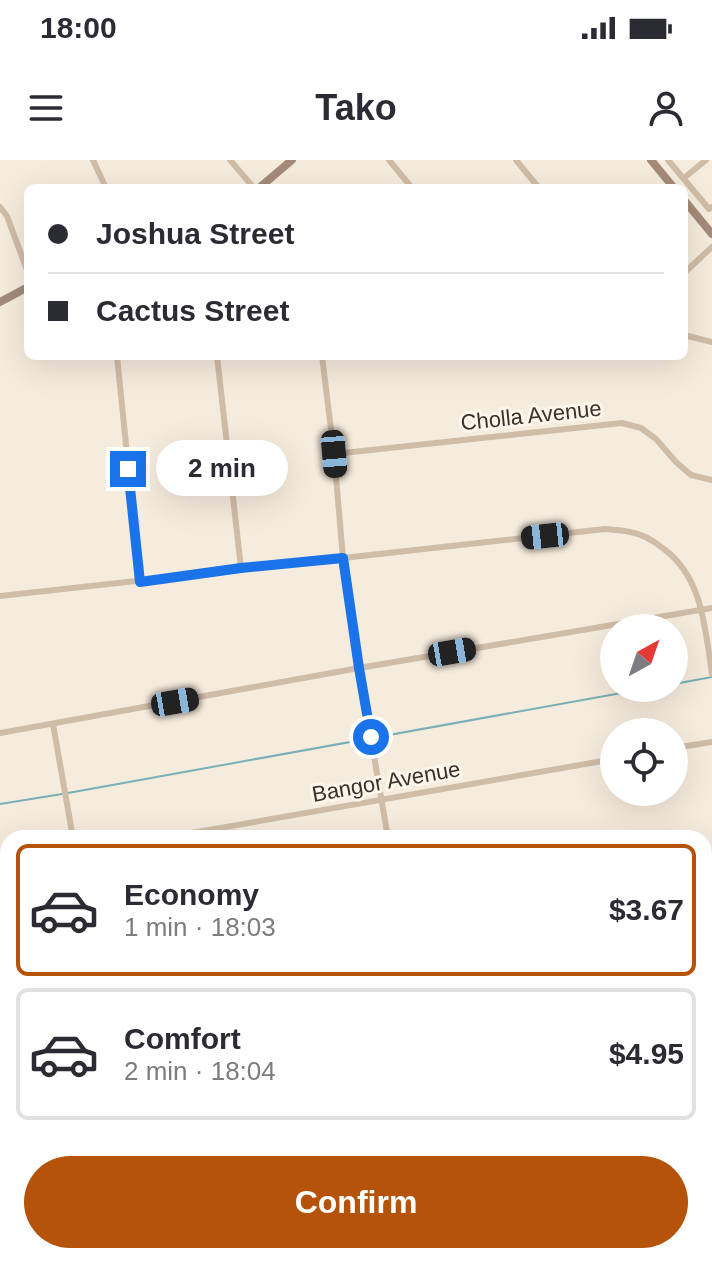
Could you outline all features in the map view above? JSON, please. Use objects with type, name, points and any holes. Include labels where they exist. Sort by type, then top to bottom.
[{"type":"street","points":[[93,160],[104,184]]},
{"type":"street","points":[[230,160],[252,184]]},
{"type":"street","points":[[261,184],[292,160]]},
{"type":"street","points":[[389,160],[409,184]]},
{"type":"street","points":[[516,160],[536,184]]},
{"type":"street","points":[[651,160],[671,184]]},
{"type":"street","points":[[668,160],[709,209],[712,207]]},
{"type":"street","points":[[684,178],[706,160]]},
{"type":"street","points":[[688,205],[712,234]]},
{"type":"street","points":[[0,207],[7,216],[24,262]]},
{"type":"street","points":[[688,269],[712,247]]},
{"type":"street","points":[[0,302],[24,289]]},
{"type":"street","points":[[688,336],[712,342]]},
{"type":"street","points":[[117,360],[140,582]]},
{"type":"street","points":[[217,360],[241,568]]},
{"type":"street","points":[[322,360],[343,558],[387,830]]},
{"type":"street","name":"Cholla Avenue","points":[[334,454],[622,423],[641,428],[656,439],[691,475],[712,480]]},
{"type":"street","points":[[0,596],[605,529],[632,532],[654,541],[673,556],[691,578],[702,610],[712,674]]},
{"type":"street","points":[[0,733],[712,608]]},
{"type":"street","points":[[53,724],[72,830]]},
{"type":"street","points":[[688,746],[712,742]]},
{"type":"street","name":"Bangor Avenue","points":[[209,830],[600,761]]},
{"type":"waterway","points":[[688,681],[712,677]]},
{"type":"waterway","points":[[68,793],[600,697]]},
{"type":"waterway","points":[[0,804],[62,794]]},
{"type":"route","points":[[128,469],[140,582],[343,558],[371,737]]}]
